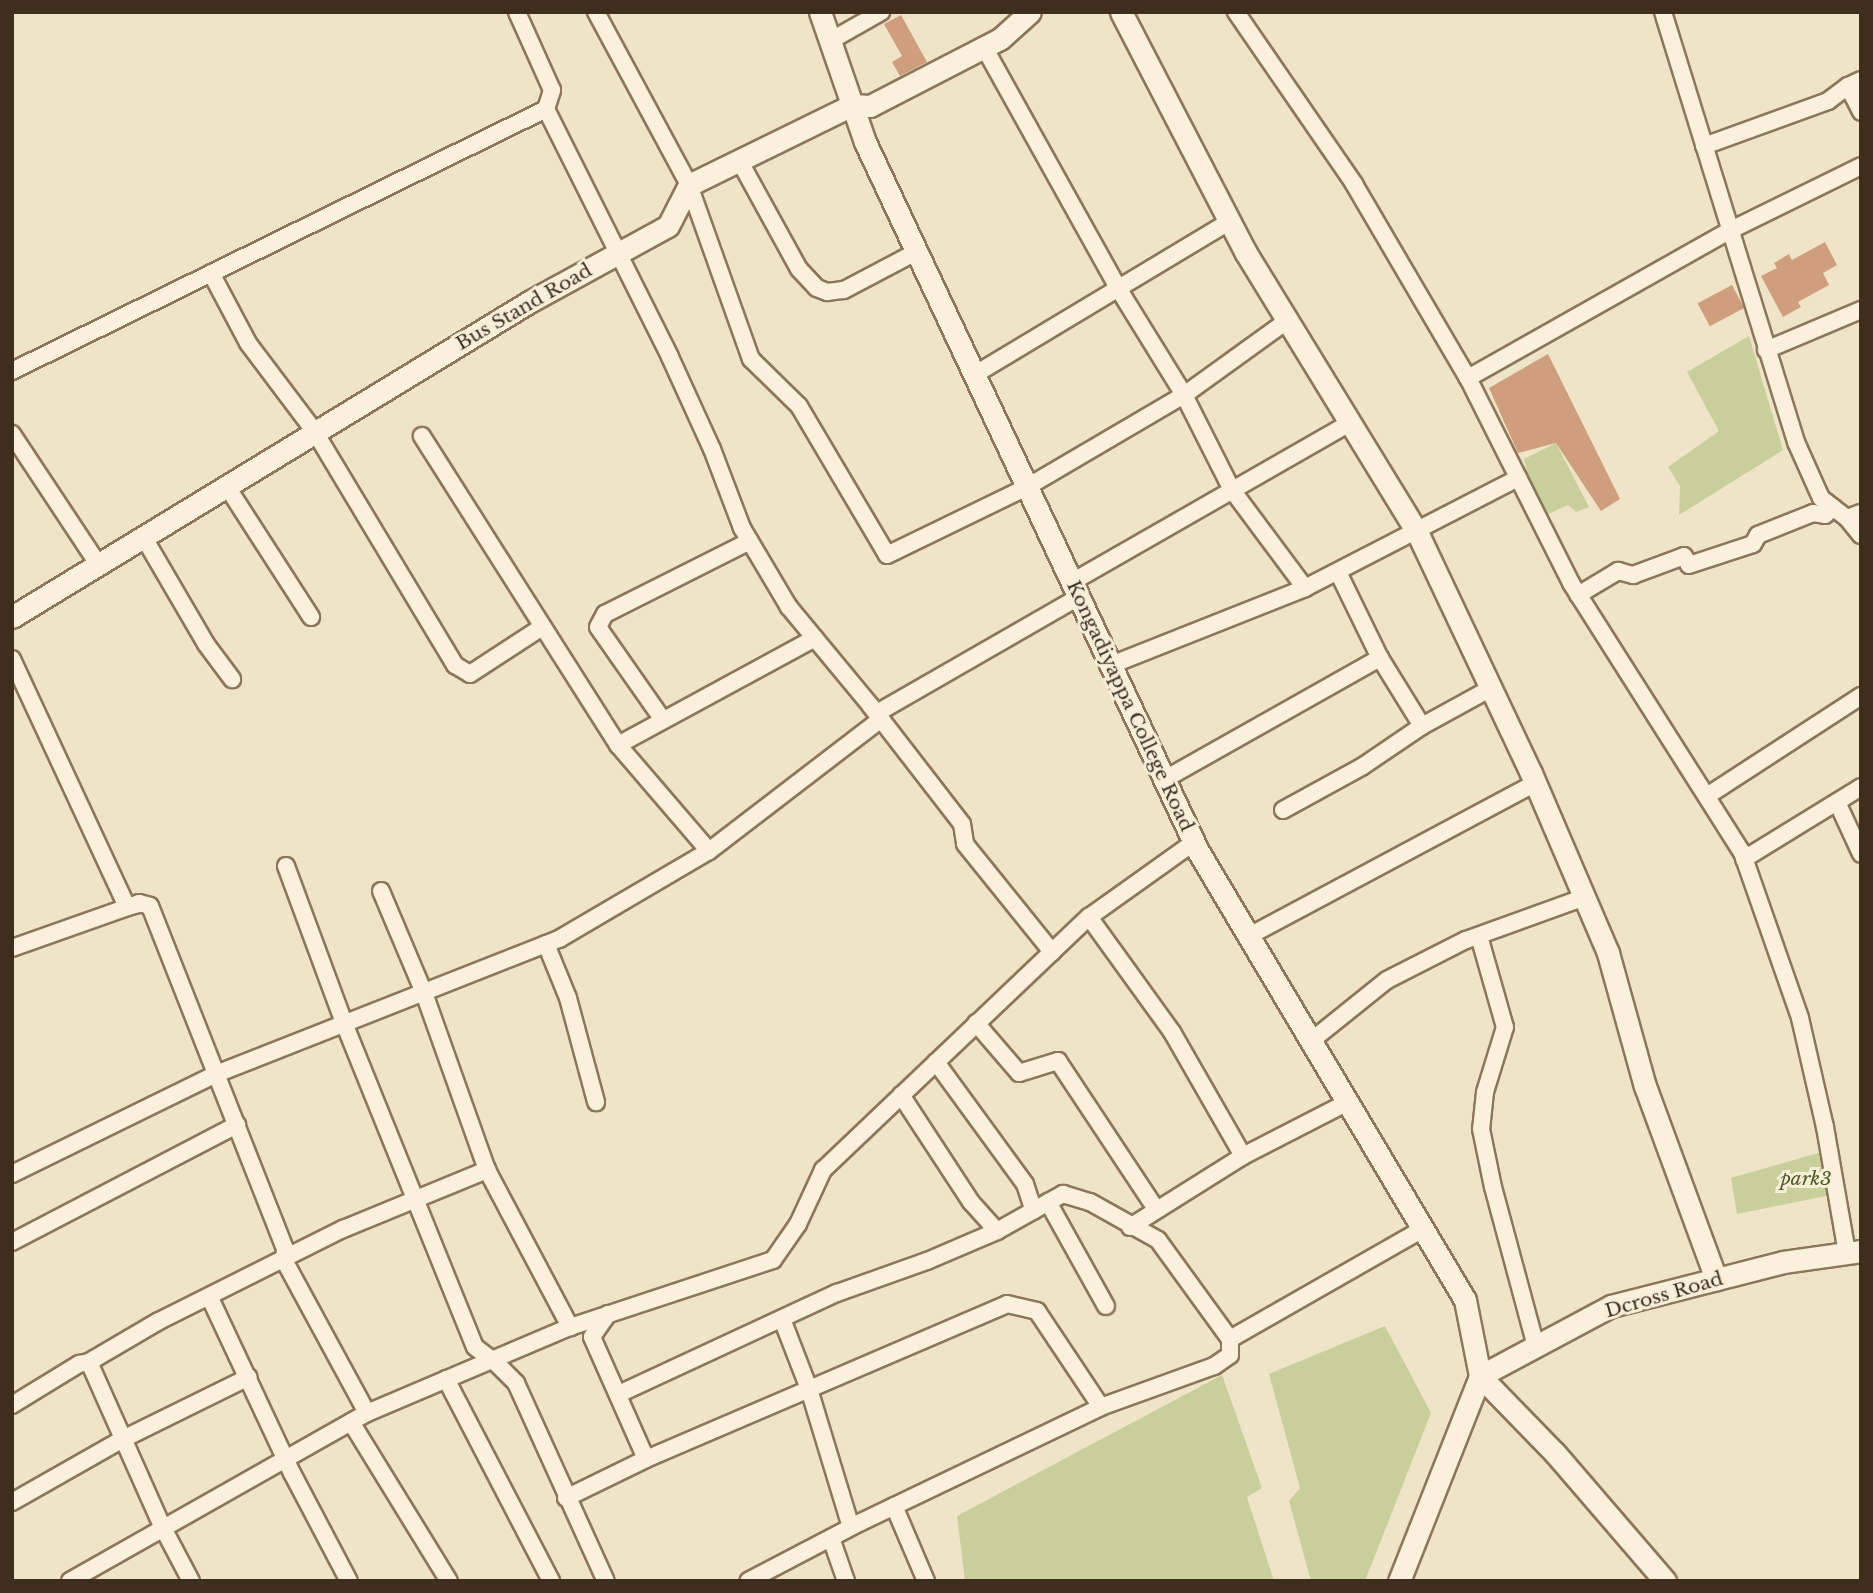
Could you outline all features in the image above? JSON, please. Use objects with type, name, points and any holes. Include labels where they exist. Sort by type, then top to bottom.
[{"type":"street","points":[[517,12],[552,90],[546,109],[676,368],[750,541],[789,607],[879,716],[962,824],[965,844],[1052,952]]},
{"type":"street","points":[[596,12],[689,185],[751,359],[799,406],[887,555],[1027,487],[1184,395],[1288,320]]},
{"type":"street","name":"Kongadiyappa College Road","points":[[820,12],[864,142],[1194,842],[1465,1300],[1480,1376]]},
{"type":"street","points":[[830,41],[881,12]]},
{"type":"street","points":[[689,185],[852,105],[870,106],[1000,39],[1030,12]]},
{"type":"street","points":[[1121,12],[1230,221],[1417,532],[1536,783],[1582,898],[1608,953],[1645,1086],[1716,1279]]},
{"type":"street","points":[[1236,12],[1354,184],[1468,378],[1578,594],[1744,859],[1800,1018],[1854,1252]]},
{"type":"street","points":[[1663,12],[1796,442],[1821,498],[1833,507],[1854,516],[1861,534]]},
{"type":"street","points":[[984,47],[1118,288],[1184,395],[1233,490],[1305,588]]},
{"type":"street","points":[[1704,146],[1828,101],[1854,83],[1861,111]]},
{"type":"street","points":[[12,371],[546,109]]},
{"type":"street","points":[[739,160],[799,269],[817,288],[827,292],[844,290],[916,252]]},
{"type":"street","points":[[1468,378],[1729,231],[1861,166]]},
{"type":"street","name":"Bus Stand Road","points":[[13,614],[529,302],[668,226],[689,185]]},
{"type":"street","points":[[974,375],[1230,221]]},
{"type":"street","points":[[211,273],[248,343],[315,432],[455,665],[470,674],[542,627]]},
{"type":"street","points":[[1766,350],[1861,310]]},
{"type":"street","points":[[12,1174],[216,1074],[546,944],[677,872],[709,851],[879,716],[1233,490],[1350,423]]},
{"type":"street","points":[[12,434],[98,564]]},
{"type":"street","points":[[422,436],[618,745],[709,851]]},
{"type":"street","points":[[1111,665],[1305,588],[1518,478]]},
{"type":"street","points":[[226,485],[312,617]]},
{"type":"street","points":[[1578,594],[1618,570],[1633,575],[1684,556],[1689,565],[1753,544],[1758,535],[1813,513],[1825,514],[1833,507]]},
{"type":"street","points":[[143,536],[206,644],[232,679]]},
{"type":"street","points":[[663,720],[598,627],[604,614],[750,541]]},
{"type":"street","points":[[1338,572],[1380,658],[1422,726]]},
{"type":"street","points":[[618,745],[815,638]]},
{"type":"street","points":[[1164,779],[1380,658]]},
{"type":"street","points":[[12,659],[127,907],[139,904],[150,906],[285,1249],[284,1260],[367,1413]]},
{"type":"street","points":[[1283,810],[1363,766],[1422,726],[1491,688]]},
{"type":"street","points":[[1707,796],[1861,696]]},
{"type":"street","points":[[1249,936],[1536,783]]},
{"type":"street","points":[[1744,859],[1861,787]]},
{"type":"street","points":[[1837,802],[1861,854]]},
{"type":"street","points":[[70,1581],[367,1413],[570,1327],[773,1260],[799,1224],[822,1170],[1089,917],[1194,842]]},
{"type":"street","points":[[286,866],[344,1023],[475,1347],[516,1383],[606,1581]]},
{"type":"street","points":[[381,891],[424,992],[487,1170],[570,1327]]},
{"type":"street","points":[[1311,1041],[1387,979],[1479,936],[1582,898]]},
{"type":"street","points":[[12,948],[139,904]]},
{"type":"street","points":[[1089,917],[1172,1032],[1243,1156]]},
{"type":"street","points":[[1479,936],[1505,1027],[1485,1092],[1480,1129],[1536,1346]]},
{"type":"street","points":[[546,944],[568,998],[596,1102]]},
{"type":"street","points":[[976,1023],[1019,1073],[1058,1061],[1156,1209]]},
{"type":"street","points":[[936,1062],[1025,1184],[1034,1211]]},
{"type":"street","points":[[901,1095],[971,1202],[997,1231]]},
{"type":"street","points":[[1130,1227],[1243,1156],[1348,1102]]},
{"type":"street","points":[[12,1242],[237,1125]]},
{"type":"street","points":[[12,1405],[79,1364],[89,1362],[159,1321],[210,1298],[343,1228],[487,1170]]},
{"type":"street","points":[[619,1394],[837,1293],[927,1261],[997,1231],[1063,1194],[1090,1202],[1130,1227],[1158,1240],[1230,1339],[1230,1355],[1214,1366],[1101,1407],[851,1527],[748,1581]]},
{"type":"street","points":[[1048,1202],[1106,1306]]},
{"type":"street","points":[[1230,1339],[1423,1229]]},
{"type":"street","name":"Dcross Road","points":[[1480,1376],[1611,1306],[1783,1262],[1854,1252]]},
{"type":"street","points":[[210,1298],[349,1581]]},
{"type":"street","points":[[566,1498],[646,1460],[1007,1304],[1037,1311],[1101,1407]]},
{"type":"street","points":[[608,1314],[593,1337],[646,1460]]},
{"type":"street","points":[[782,1319],[809,1389],[851,1527]]},
{"type":"street","points":[[89,1362],[163,1528],[191,1581]]},
{"type":"street","points":[[1399,1581],[1480,1376],[1555,1453],[1665,1581]]},
{"type":"street","points":[[12,1502],[123,1439],[249,1377]]},
{"type":"street","points":[[446,1379],[551,1581]]},
{"type":"street","points":[[351,1422],[449,1581]]},
{"type":"street","points":[[894,1506],[926,1581]]},
{"type":"street","points":[[831,1538],[846,1581]]},
{"type":"green space","points":[[1749,336],[1783,450],[1679,515],[1680,486],[1668,467],[1719,431],[1687,372]]},
{"type":"green space","points":[[1556,443],[1589,507],[1576,512],[1568,505],[1548,514],[1531,485],[1524,459]]},
{"type":"green space","name":"park3","points":[[1825,1151],[1831,1195],[1737,1214],[1731,1178]]},
{"type":"green space","points":[[1385,1326],[1431,1413],[1365,1581],[1311,1581],[1289,1501],[1300,1488],[1269,1374]]},
{"type":"green space","points":[[1222,1375],[1262,1488],[1247,1497],[1274,1581],[965,1581],[957,1516]]},
{"type":"building","points":[[901,15],[927,62],[900,76],[892,62],[902,56],[884,24]]},
{"type":"building","points":[[1825,242],[1837,265],[1823,273],[1829,285],[1798,302],[1801,307],[1783,317],[1761,276],[1777,268],[1774,263],[1789,254],[1792,260]]},
{"type":"building","points":[[1732,285],[1744,308],[1710,326],[1698,303]]},
{"type":"building","points":[[1548,354],[1620,499],[1601,511],[1556,443],[1518,453],[1489,388]]}]
